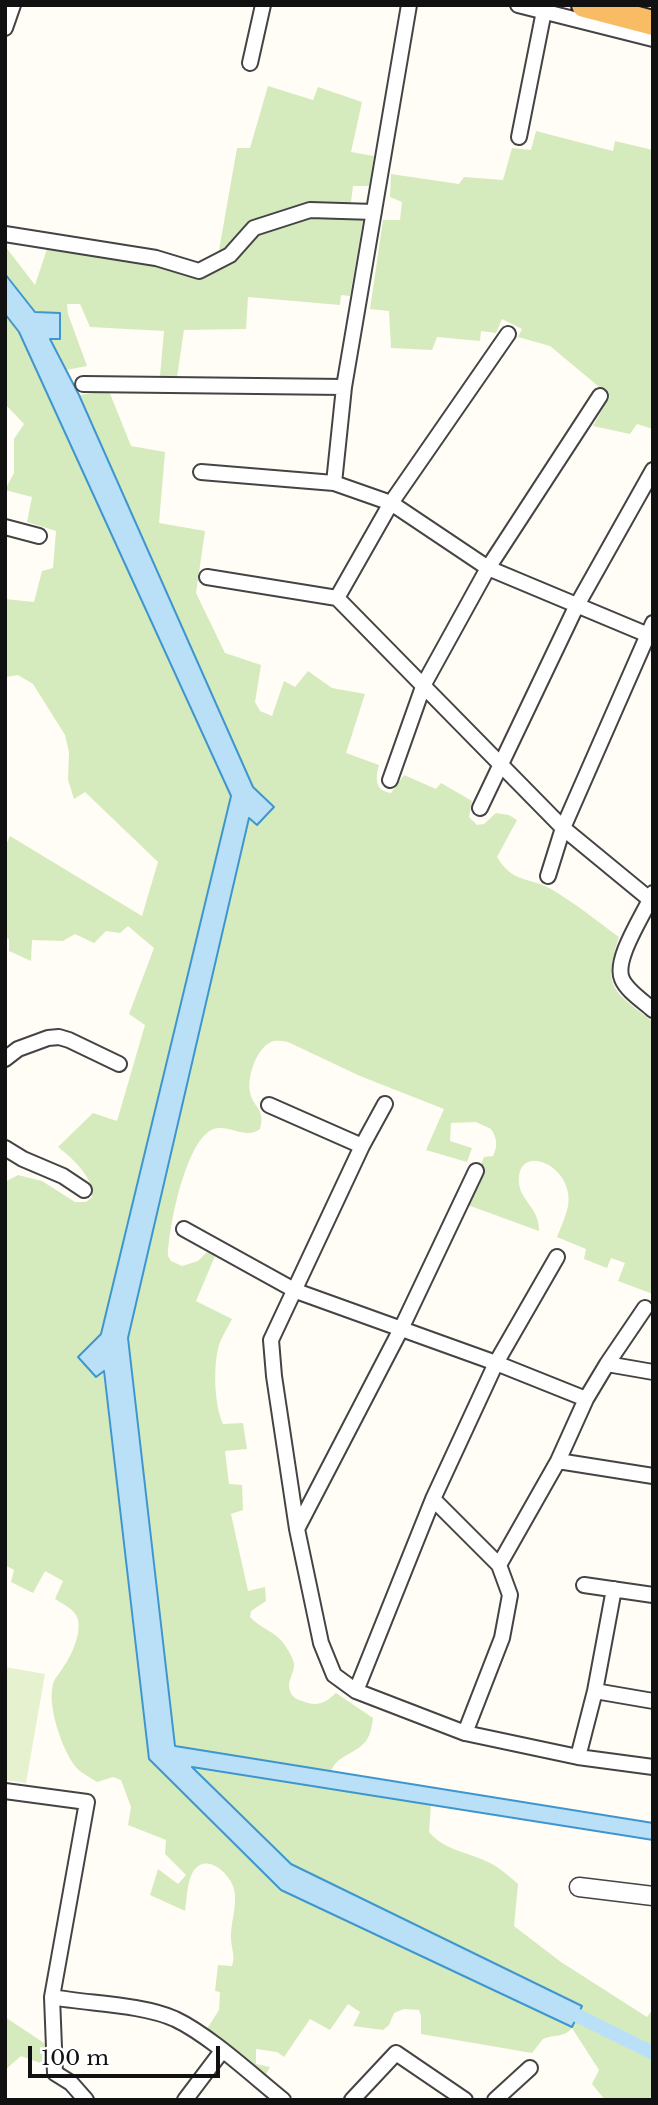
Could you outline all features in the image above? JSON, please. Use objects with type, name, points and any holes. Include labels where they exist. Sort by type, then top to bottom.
[{"type":"highway","points":[[584,5],[653,23]]},
{"type":"street","points":[[5,28],[13,5]]},
{"type":"street","points":[[250,63],[262,5]]},
{"type":"street","points":[[334,484],[344,387],[409,5]]},
{"type":"street","points":[[518,5],[653,38]]},
{"type":"street","points":[[519,137],[544,11]]},
{"type":"street","points":[[5,234],[156,258],[199,271],[230,255],[254,228],[310,210],[374,212]]},
{"type":"street","points":[[337,598],[391,503],[508,334]]},
{"type":"street","points":[[83,384],[344,387]]},
{"type":"street","points":[[390,780],[424,684],[488,568],[600,396]]},
{"type":"street","points":[[480,808],[576,607],[653,470]]},
{"type":"street","points":[[201,472],[334,484],[391,503],[488,568],[576,607],[651,632],[563,828],[548,876]]},
{"type":"street","points":[[5,527],[39,536]]},
{"type":"street","points":[[207,577],[337,598],[424,684],[501,768],[563,828],[652,898],[622,956],[619,970],[622,981],[653,1010]]},
{"type":"street","points":[[5,1059],[18,1049],[48,1038],[59,1037],[119,1064]]},
{"type":"street","points":[[385,1104],[362,1146],[271,1340],[297,1530],[321,1643],[334,1675],[356,1691],[465,1732],[578,1756],[653,1768]]},
{"type":"street","points":[[269,1105],[362,1146]]},
{"type":"street","points":[[5,1148],[63,1176],[84,1190]]},
{"type":"street","points":[[297,1530],[401,1329],[476,1171]]},
{"type":"street","points":[[184,1229],[296,1291],[496,1363],[586,1399]]},
{"type":"street","points":[[356,1691],[433,1499],[496,1363],[557,1258]]},
{"type":"street","points":[[499,1565],[558,1461],[586,1399],[645,1308]]},
{"type":"street","points":[[607,1364],[653,1372]]},
{"type":"street","points":[[558,1461],[653,1476]]},
{"type":"street","points":[[433,1499],[499,1565],[510,1595],[502,1638],[465,1732]]},
{"type":"street","points":[[584,1585],[653,1595]]},
{"type":"street","points":[[578,1756],[595,1691],[614,1589]]},
{"type":"street","points":[[595,1691],[653,1701]]},
{"type":"street","points":[[5,1791],[87,1801],[52,1997],[55,2073],[71,2083],[86,2100]]},
{"type":"street","points":[[579,1887],[653,1896]]},
{"type":"street","points":[[52,1997],[90,2001],[173,2018],[198,2032],[283,2100]]},
{"type":"street","points":[[185,2100],[222,2052]]},
{"type":"street","points":[[352,2100],[396,2053],[465,2100]]},
{"type":"street","points":[[495,2100],[530,2068]]},
{"type":"green space","points":[[268,86],[313,100],[318,87],[362,102],[351,152],[374,156],[369,186],[353,186],[349,218],[363,220],[350,296],[341,295],[340,305],[248,297],[246,329],[184,330],[177,377],[160,376],[164,331],[90,327],[80,304],[67,304],[68,314],[87,366],[66,370],[50,339],[60,314],[35,313],[5,274],[5,246],[35,285],[49,243],[215,273],[237,148],[250,148]]},
{"type":"green space","points":[[536,131],[613,151],[615,141],[653,150],[653,429],[637,424],[630,434],[593,426],[610,396],[550,346],[518,337],[522,329],[502,319],[496,333],[481,331],[480,341],[437,337],[432,350],[391,348],[389,311],[370,309],[383,220],[400,220],[402,202],[390,197],[391,174],[459,184],[464,177],[503,180],[512,148],[531,150]]},
{"type":"green space","points":[[5,314],[19,332],[231,796],[101,1334],[78,1357],[103,1370],[149,1759],[281,1890],[572,2027],[582,2006],[291,1864],[191,1766],[431,1805],[429,1832],[435,1838],[494,1865],[518,1884],[514,1926],[561,1962],[647,2017],[653,2009],[653,2100],[605,2100],[592,2084],[599,2070],[572,2028],[562,2035],[543,2039],[532,2053],[421,2034],[419,2010],[404,2009],[394,2013],[389,2025],[383,2030],[353,2026],[360,2012],[348,2004],[330,2030],[310,2019],[284,2057],[277,2052],[256,2049],[256,2064],[270,2067],[263,2080],[205,2032],[219,2010],[220,1992],[215,1991],[218,1965],[232,1966],[233,1962],[233,1886],[222,1871],[206,1864],[195,1869],[190,1878],[185,1911],[150,1895],[158,1869],[178,1884],[186,1875],[165,1854],[166,1840],[128,1825],[131,1807],[121,1780],[113,1777],[97,1782],[82,1773],[70,1758],[61,1738],[52,1704],[53,1684],[73,1648],[78,1634],[78,1620],[72,1610],[55,1599],[63,1581],[45,1571],[33,1593],[11,1582],[14,1570],[5,1565],[5,1182],[18,1175],[42,1181],[75,1202],[86,1202],[92,1197],[86,1175],[58,1147],[93,1113],[117,1121],[145,1025],[129,1014],[154,948],[128,926],[120,933],[106,931],[94,943],[75,934],[63,941],[32,940],[31,961],[9,951],[9,939],[5,937],[5,847],[10,836],[142,916],[158,862],[85,792],[74,799],[68,780],[69,752],[65,735],[33,684],[18,675],[5,677],[5,599],[34,602],[42,571],[53,568],[56,531],[27,522],[32,497],[5,490],[14,473],[14,439],[24,424],[5,404]]},
{"type":"green space","points":[[109,391],[131,446],[165,452],[159,523],[205,531],[196,593],[225,653],[261,665],[255,702],[260,711],[272,716],[284,681],[295,687],[308,671],[332,688],[365,694],[346,753],[379,765],[377,783],[386,792],[391,793],[404,775],[436,789],[441,783],[472,801],[469,817],[477,825],[484,824],[496,813],[509,815],[517,820],[497,857],[515,875],[551,889],[619,937],[612,968],[615,987],[628,1003],[653,1022],[653,1294],[618,1281],[625,1263],[611,1258],[607,1268],[584,1259],[586,1249],[557,1237],[568,1206],[568,1192],[557,1171],[548,1164],[529,1161],[523,1166],[519,1176],[521,1191],[536,1215],[539,1231],[465,1204],[484,1157],[493,1156],[495,1152],[495,1136],[491,1129],[476,1122],[451,1123],[450,1141],[472,1148],[467,1162],[426,1150],[444,1109],[360,1076],[288,1042],[271,1042],[261,1051],[254,1064],[249,1086],[260,1113],[260,1129],[245,1133],[218,1128],[207,1133],[197,1145],[189,1163],[181,1183],[171,1225],[168,1256],[171,1261],[182,1266],[198,1261],[207,1252],[215,1256],[196,1301],[232,1319],[219,1345],[215,1385],[223,1424],[243,1423],[247,1449],[225,1451],[229,1484],[242,1485],[243,1510],[231,1514],[248,1591],[265,1587],[266,1601],[251,1611],[250,1617],[281,1640],[290,1654],[294,1667],[289,1687],[295,1698],[316,1704],[324,1702],[336,1693],[373,1718],[366,1741],[338,1761],[331,1771],[175,1746],[128,1338],[249,817],[274,807],[253,787],[79,395]]},
{"type":"green space","points":[[5,1667],[45,1674],[26,1783],[5,1780]]},
{"type":"green space","points":[[5,2017],[50,2047],[48,2066],[21,2056],[5,2070]]},
{"type":"water","points":[[5,274],[35,312],[60,313],[60,339],[50,339],[79,395],[253,787],[274,807],[257,825],[249,818],[128,1338],[175,1746],[653,1823],[653,1840],[192,1767],[291,1864],[582,2006],[572,2027],[281,1890],[149,1759],[104,1371],[96,1377],[78,1357],[101,1334],[231,796],[19,332],[5,314]]},
{"type":"waterway","points":[[560,2007],[653,2053]]}]
